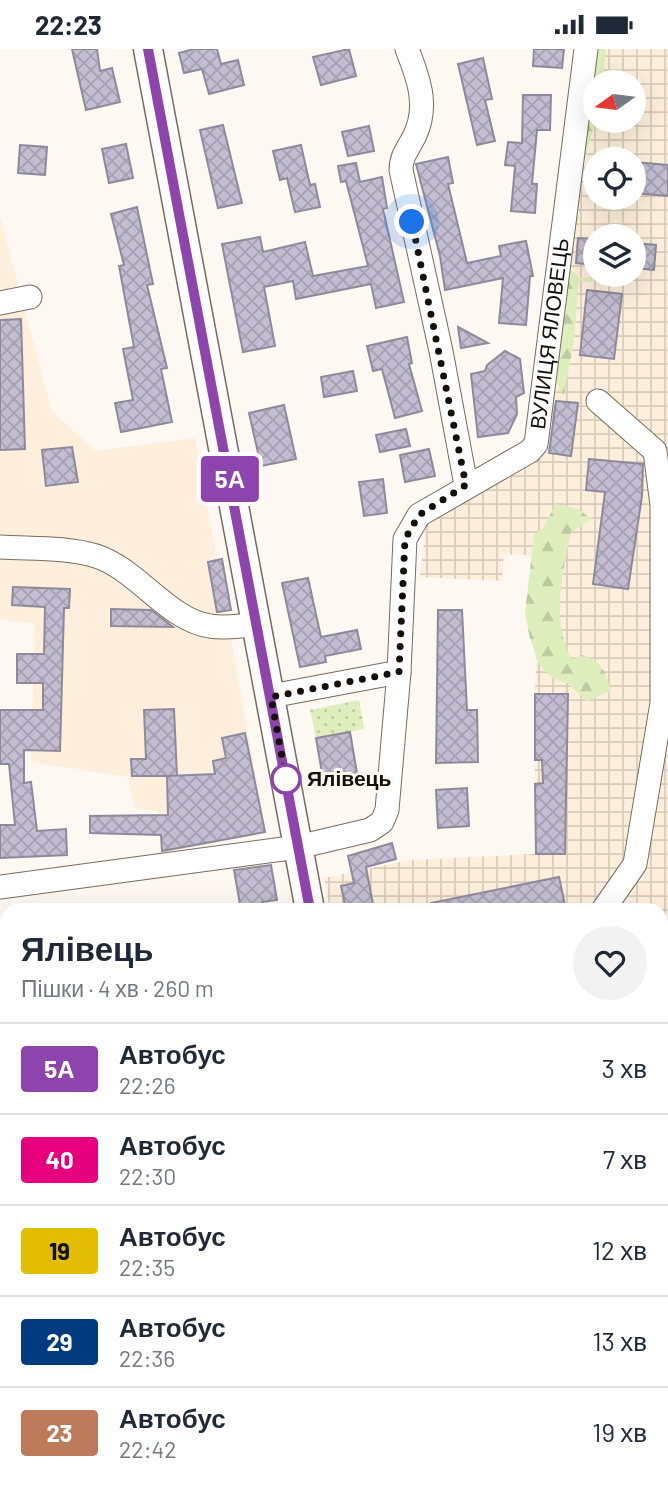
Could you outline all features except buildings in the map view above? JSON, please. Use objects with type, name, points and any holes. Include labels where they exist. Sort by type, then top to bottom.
[{"type":"main road","points":[[148,49],[309,903]]},
{"type":"street","points":[[407,49],[419,79],[422,100],[415,134],[401,159],[401,170],[441,351],[466,485]]},
{"type":"street","name":"ВУЛИЦЯ ЯЛОВЕЦЬ","points":[[298,848],[370,830],[382,822],[387,810],[399,672],[405,539],[419,515],[466,485],[530,451],[536,444],[586,49]]},
{"type":"street","points":[[0,303],[30,297]]},
{"type":"street","points":[[598,401],[655,451],[662,505],[661,750],[635,864],[608,903]]},
{"type":"street","points":[[0,547],[65,550],[97,556],[122,569],[185,616],[209,626],[258,625]]},
{"type":"street","points":[[271,697],[399,672]]},
{"type":"street","points":[[0,887],[298,848]]},
{"type":"shaded area","points":[[600,49],[668,49],[668,903],[329,903],[324,878],[410,860],[535,854],[535,694],[540,556],[504,554],[502,581],[420,577],[426,523],[541,451],[583,165],[583,210],[646,210],[646,147],[586,147],[588,133],[646,133],[646,70],[597,70]]},
{"type":"shaded area","points":[[0,217],[52,412],[96,451],[195,438],[266,833],[161,853],[158,811],[135,808],[128,777],[31,762],[35,624],[0,619]]},
{"type":"green space","points":[[586,49],[606,49],[603,70],[584,70]]},
{"type":"green space","points":[[583,80],[583,133],[592,133],[588,147],[583,147],[583,165],[575,192],[579,219],[572,234],[571,270],[583,278],[583,281],[579,281],[574,341],[564,395],[559,391],[555,369]]},
{"type":"green space","points":[[556,504],[578,509],[592,519],[571,532],[560,597],[561,629],[572,659],[582,655],[599,664],[611,691],[587,701],[567,683],[553,679],[539,664],[525,613],[534,535],[543,528]]},
{"type":"green space","points":[[359,700],[364,729],[316,738],[310,710]]},
{"type":"bus line","name":"5А","points":[[148,49],[309,903]]},
{"type":"place","name":"Ялівець","points":[[286,779]]},
{"type":"route","points":[[286,779],[271,697],[399,672],[405,539],[419,515],[466,485],[441,351],[412,222]]}]
